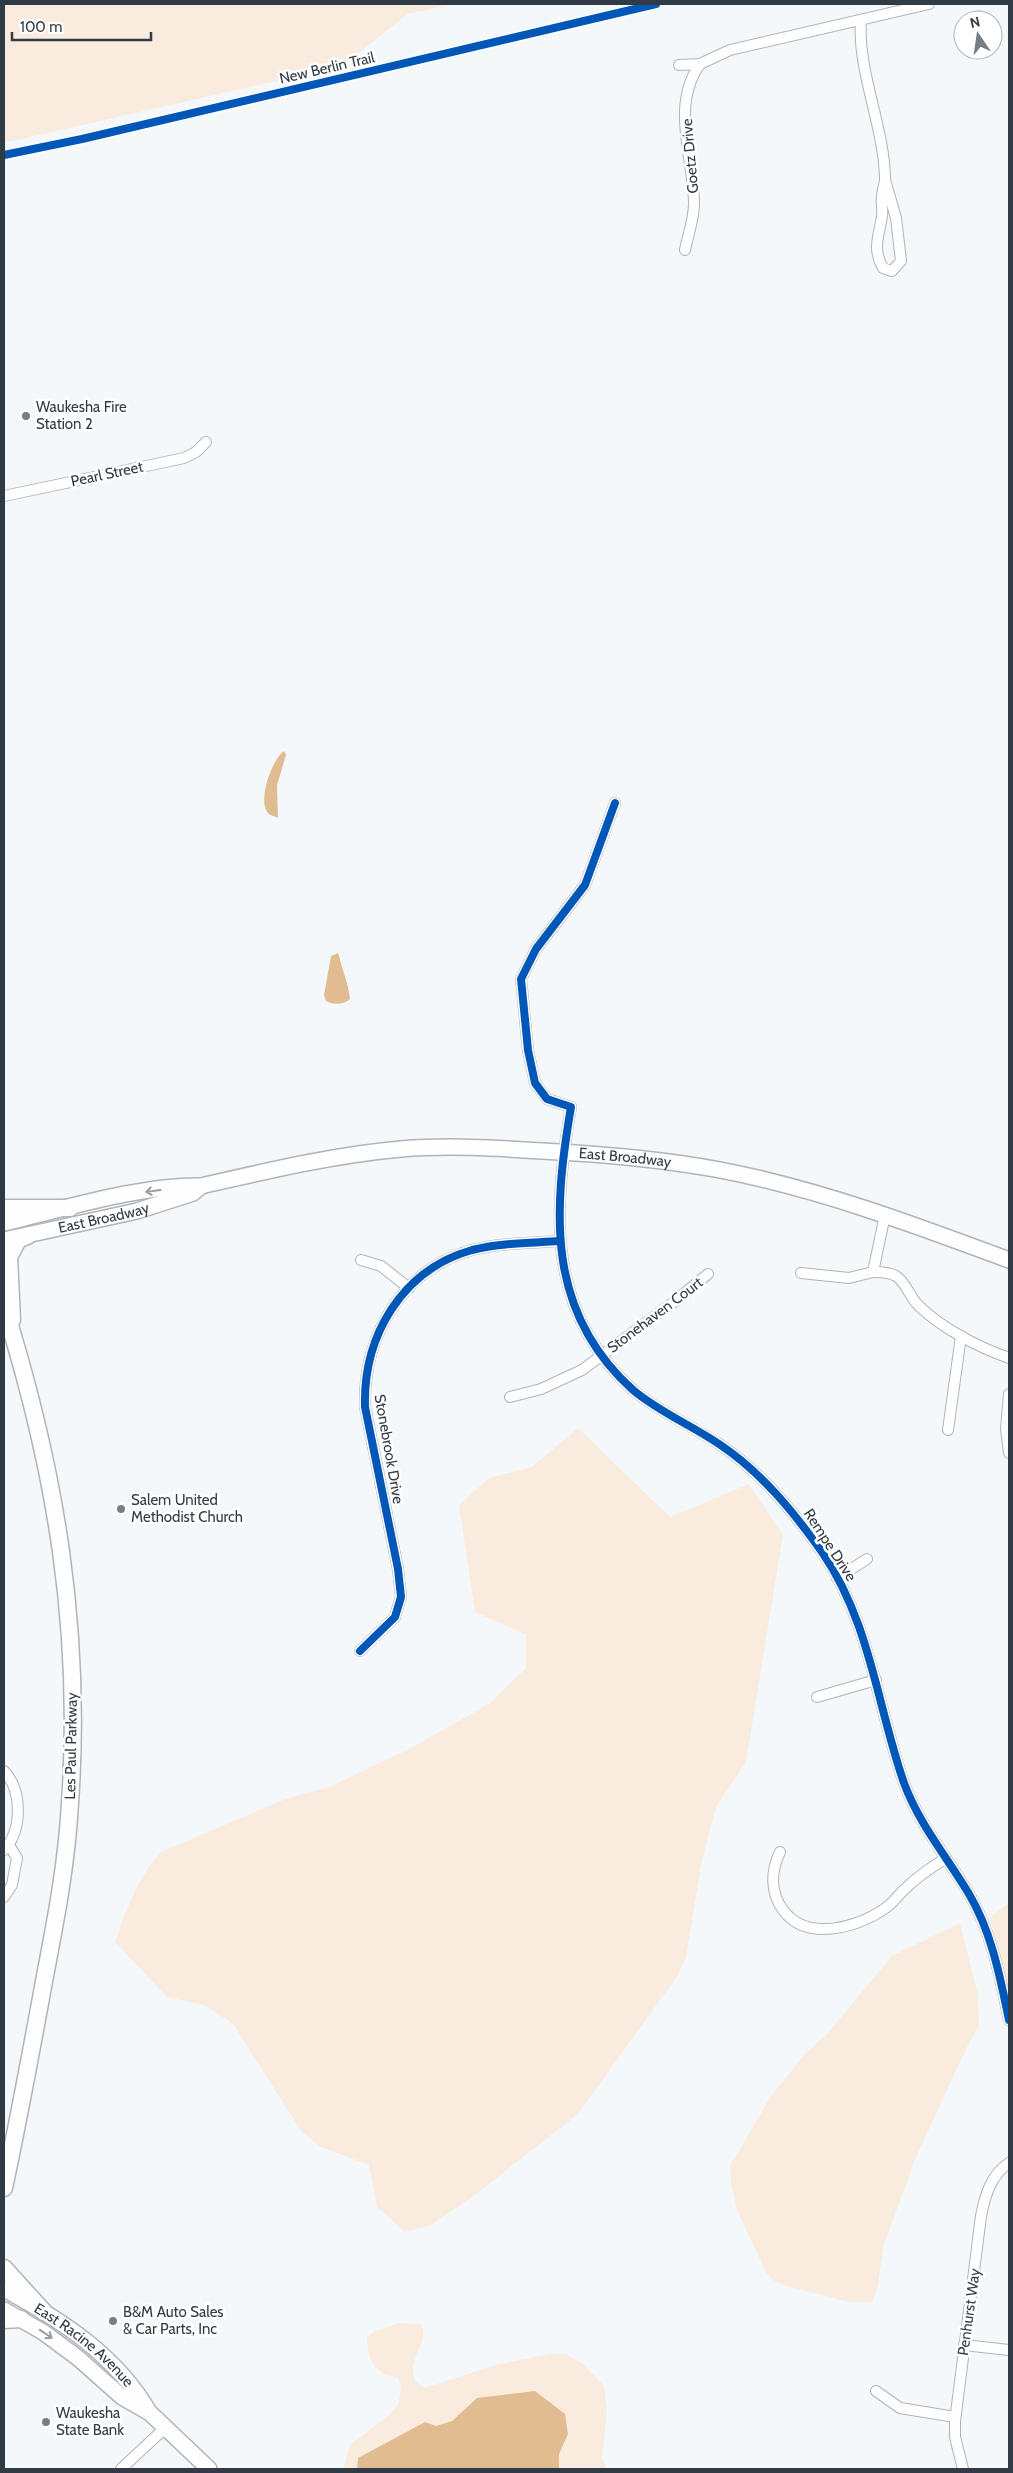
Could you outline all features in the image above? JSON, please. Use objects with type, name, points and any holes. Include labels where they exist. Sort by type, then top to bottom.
[{"type":"main road","name":"East Broadway","points":[[4,1223],[136,1193],[181,1186],[201,1186],[322,1159],[401,1149],[470,1146],[639,1157],[720,1170],[787,1186],[885,1215],[1009,1260]]},
{"type":"main road","name":"East Broadway","points":[[4,1240],[137,1210],[193,1193],[201,1186]]},
{"type":"main road","points":[[4,1208],[70,1208]]},
{"type":"main road","points":[[9,1340],[9,1257],[18,1240],[29,1235]]},
{"type":"main road","name":"Les Paul Parkway","points":[[4,1306],[9,1340],[28,1387],[47,1464],[64,1566],[71,1635],[74,1737],[68,1827],[57,1911],[4,2188]]},
{"type":"main road","points":[[4,2268],[44,2312]]},
{"type":"main road","name":"East Racine Avenue","points":[[4,2289],[68,2327],[119,2370],[138,2392],[150,2414]]},
{"type":"main road","name":"East Racine Avenue","points":[[4,2310],[21,2319],[78,2358],[122,2397],[150,2414],[209,2469]]},
{"type":"main road","points":[[4,2320],[21,2319]]},
{"type":"street","points":[[679,65],[700,64],[730,50],[929,4]]},
{"type":"street","points":[[860,20],[861,52],[875,111],[885,180],[900,238],[901,261],[892,271],[883,268],[878,259],[875,245],[882,215],[882,197],[885,180]]},
{"type":"street","name":"Goetz Drive","points":[[685,250],[694,204],[685,140],[687,100],[694,74],[700,64]]},
{"type":"street","name":"Pearl Street","points":[[4,496],[184,458],[196,452],[206,442]]},
{"type":"street","name":"Rempe Drive","points":[[615,804],[585,885],[536,949],[521,979],[528,1050],[535,1083],[547,1099],[571,1107],[564,1152],[559,1241],[565,1274],[574,1303],[584,1326],[602,1355],[634,1390],[745,1462],[796,1517],[837,1578],[854,1611],[876,1680],[904,1783],[922,1822],[970,1895],[988,1934],[1009,2020]]},
{"type":"street","points":[[873,1272],[885,1215]]},
{"type":"street","name":"Stonebrook Drive","points":[[360,1651],[396,1617],[401,1597],[398,1569],[368,1425],[365,1387],[368,1362],[377,1335],[387,1315],[409,1288],[437,1266],[470,1251],[506,1244],[559,1241]]},
{"type":"street","points":[[362,1260],[381,1266],[409,1288]]},
{"type":"street","points":[[801,1272],[848,1278],[873,1272],[889,1273],[897,1276],[917,1305],[961,1336],[1009,1358]]},
{"type":"street","name":"Stonehaven Court","points":[[510,1397],[562,1381],[602,1355],[674,1302],[708,1274]]},
{"type":"street","points":[[948,1430],[961,1336]]},
{"type":"street","points":[[1009,1394],[1006,1429],[1009,1453]]},
{"type":"street","points":[[837,1578],[867,1559]]},
{"type":"street","points":[[817,1697],[876,1680]]},
{"type":"street","points":[[4,1771],[10,1777],[16,1795],[18,1823],[6,1847],[17,1858],[12,1885],[4,1897]]},
{"type":"street","points":[[780,1852],[772,1874],[778,1903],[786,1914],[797,1922],[823,1929],[839,1928],[871,1917],[888,1906],[913,1881],[946,1858]]},
{"type":"street","name":"Penhurst Way","points":[[963,2469],[955,2437],[955,2417],[984,2200],[995,2176],[1009,2163]]},
{"type":"street","points":[[964,2345],[1009,2350]]},
{"type":"street","points":[[876,2391],[900,2408],[955,2417]]},
{"type":"street","points":[[121,2469],[165,2428]]},
{"type":"shaded area","points":[[4,4],[454,4],[408,14],[342,66],[4,143]]},
{"type":"shaded area","points":[[284,751],[286,755],[277,785],[278,818],[268,813],[264,799],[267,780],[279,755]]},
{"type":"shaded area","points":[[338,953],[350,999],[335,1004],[326,1001],[324,995],[331,956]]},
{"type":"shaded area","points":[[578,1428],[670,1517],[749,1484],[783,1535],[746,1762],[716,1807],[701,1865],[686,1958],[676,1978],[578,2114],[471,2198],[429,2226],[405,2232],[377,2207],[369,2165],[321,2147],[301,2131],[233,2024],[207,2006],[167,1997],[115,1942],[128,1906],[139,1883],[161,1852],[285,1799],[329,1787],[409,1749],[489,1704],[526,1668],[526,1635],[475,1612],[459,1505],[489,1478],[532,1467]]},
{"type":"shaded area","points":[[1009,1902],[1009,1993],[990,1918]]},
{"type":"shaded area","points":[[960,1923],[978,1995],[979,2025],[916,2157],[884,2244],[877,2291],[872,2302],[849,2302],[783,2285],[773,2280],[766,2272],[737,2210],[731,2183],[730,2166],[771,2096],[805,2054],[828,2033],[892,1956]]},
{"type":"shaded area","points":[[399,2323],[421,2324],[423,2335],[413,2370],[414,2380],[424,2388],[496,2365],[550,2354],[566,2354],[583,2364],[604,2386],[607,2410],[602,2457],[606,2469],[343,2469],[350,2445],[389,2415],[398,2405],[401,2390],[399,2378],[383,2373],[374,2365],[369,2353],[367,2337],[373,2332]]},
{"type":"shaded area","points":[[535,2391],[565,2414],[568,2434],[559,2454],[559,2469],[357,2469],[358,2458],[425,2422],[436,2426],[452,2421],[477,2398]]},
{"type":"cycle path","name":"New Berlin Trail","points":[[4,155],[82,139],[656,4]]},
{"type":"cycle path","points":[[615,803],[585,885],[536,949],[521,979],[528,1050],[535,1083],[547,1099],[571,1107],[561,1185],[560,1222],[563,1259],[570,1294],[584,1328],[605,1360],[633,1390],[653,1405],[719,1444],[749,1467],[788,1507],[822,1552],[838,1579],[862,1635],[895,1754],[910,1798],[925,1826],[969,1894],[984,1924],[994,1956],[1009,2020]]},
{"type":"cycle path","points":[[360,1651],[395,1617],[401,1597],[398,1569],[365,1407],[366,1381],[371,1356],[379,1332],[391,1310],[406,1290],[425,1273],[447,1260],[472,1250],[493,1246],[559,1241]]},
{"type":"place","name":"Waukesha Fire Station 2","points":[[26,416]]},
{"type":"place","name":"Salem United Methodist Church","points":[[121,1509]]},
{"type":"place","name":"B&M Auto Sales & Car Parts, Inc","points":[[113,2321]]},
{"type":"place","name":"Waukesha State Bank","points":[[46,2422]]}]
